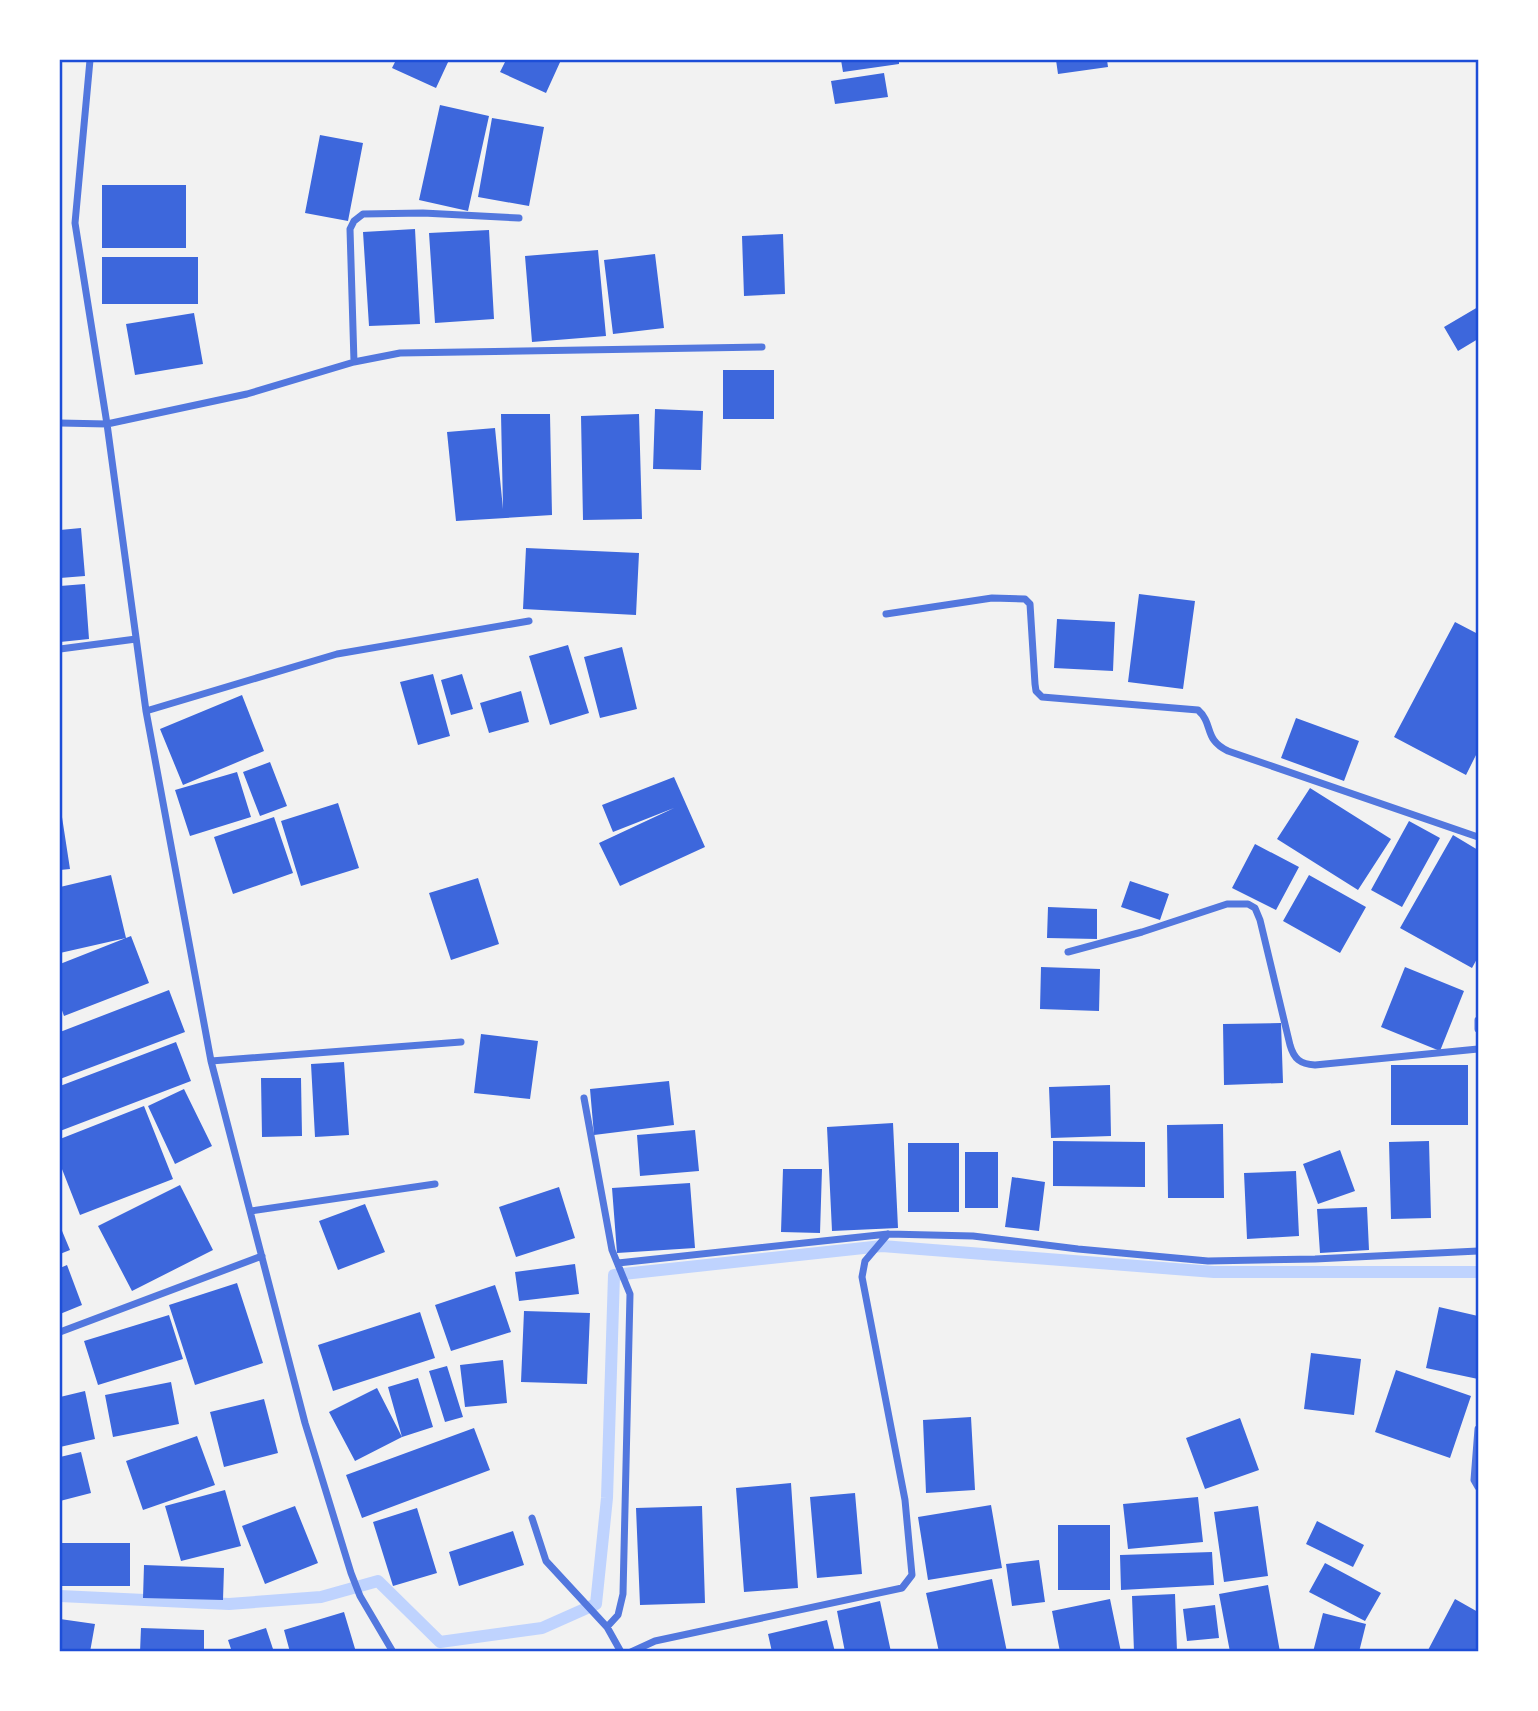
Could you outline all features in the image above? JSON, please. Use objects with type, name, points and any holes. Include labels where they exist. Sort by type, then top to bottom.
[{"type":"street","points":[[90,60],[75,223],[107,424],[146,711],[211,1061],[305,1423],[351,1573],[360,1595],[393,1651]]},
{"type":"street","points":[[354,362],[350,229],[354,221],[363,214],[423,213],[519,218]]},
{"type":"street","points":[[60,423],[107,424],[247,394],[354,362],[400,353],[762,347]]},
{"type":"street","points":[[886,614],[992,598],[1025,599],[1030,604],[1036,691],[1042,697],[1198,710],[1206,719],[1213,741],[1228,751],[1479,837]]},
{"type":"street","points":[[146,711],[337,654],[529,621]]},
{"type":"street","points":[[60,649],[136,639]]},
{"type":"street","points":[[1068,952],[1142,932],[1227,904],[1248,904],[1259,914],[1292,1053],[1301,1062],[1315,1065],[1479,1049]]},
{"type":"street","points":[[1479,1020],[1479,1029]]},
{"type":"street","points":[[211,1061],[461,1042]]},
{"type":"street","points":[[584,1098],[612,1250],[630,1294],[623,1594],[618,1615],[605,1624]]},
{"type":"street","points":[[251,1211],[435,1184]]},
{"type":"street","points":[[620,1267],[886,1236],[973,1236],[1208,1261],[1479,1251]]},
{"type":"street","points":[[631,1651],[655,1642],[902,1588],[912,1575],[905,1500],[862,1277],[865,1261],[886,1236]]},
{"type":"street","points":[[60,1332],[262,1256]]},
{"type":"street","points":[[1479,1429],[1474,1480],[1479,1487]]},
{"type":"street","points":[[532,1518],[546,1561],[605,1624],[621,1651]]},
{"type":"building","points":[[396,60],[449,60],[436,88],[392,68]]},
{"type":"building","points":[[506,60],[561,60],[546,93],[500,72]]},
{"type":"building","points":[[841,60],[899,60],[899,64],[843,72]]},
{"type":"building","points":[[1056,60],[1107,60],[1108,67],[1058,74]]},
{"type":"building","points":[[884,73],[888,97],[835,104],[831,81]]},
{"type":"building","points":[[440,105],[489,116],[468,211],[419,200]]},
{"type":"building","points":[[492,118],[544,127],[529,206],[478,197]]},
{"type":"building","points":[[320,135],[363,143],[348,221],[305,213]]},
{"type":"building","points":[[102,185],[186,185],[186,248],[102,248]]},
{"type":"building","points":[[415,229],[420,324],[369,326],[363,232]]},
{"type":"building","points":[[489,230],[494,319],[435,323],[429,233]]},
{"type":"building","points":[[783,234],[785,294],[744,296],[742,236]]},
{"type":"building","points":[[598,250],[606,336],[532,342],[525,256]]},
{"type":"building","points":[[655,254],[664,328],[613,334],[604,260]]},
{"type":"building","points":[[102,257],[198,257],[198,304],[102,304]]},
{"type":"building","points":[[1478,307],[1478,339],[1458,351],[1444,327]]},
{"type":"building","points":[[194,313],[203,364],[135,375],[126,324]]},
{"type":"building","points":[[723,370],[774,370],[774,419],[723,419]]},
{"type":"building","points":[[655,409],[703,411],[701,470],[653,469]]},
{"type":"building","points":[[501,414],[550,414],[552,515],[456,521],[447,432],[495,428],[503,509]]},
{"type":"building","points":[[639,414],[642,519],[583,520],[581,416]]},
{"type":"building","points":[[81,528],[85,576],[60,578],[60,530]]},
{"type":"building","points":[[526,548],[639,553],[636,615],[523,609]]},
{"type":"building","points":[[85,584],[89,639],[60,642],[60,586]]},
{"type":"building","points":[[1139,594],[1195,601],[1183,689],[1128,682]]},
{"type":"building","points":[[1057,619],[1115,622],[1113,671],[1054,668]]},
{"type":"building","points":[[1455,622],[1478,634],[1478,751],[1466,775],[1394,737]]},
{"type":"building","points":[[568,645],[589,713],[550,725],[529,656]]},
{"type":"building","points":[[622,647],[637,709],[600,718],[584,657]]},
{"type":"building","points":[[433,674],[450,736],[418,745],[400,682]]},
{"type":"building","points":[[462,674],[473,709],[451,715],[441,680]]},
{"type":"building","points":[[521,691],[529,722],[489,733],[480,703]]},
{"type":"building","points":[[242,695],[264,751],[183,785],[160,729]]},
{"type":"building","points":[[1296,718],[1359,741],[1344,781],[1281,758]]},
{"type":"building","points":[[270,762],[287,806],[260,816],[243,772]]},
{"type":"building","points":[[237,772],[251,817],[190,836],[175,790]]},
{"type":"building","points":[[674,777],[705,847],[620,886],[599,843],[674,808],[613,832],[602,805]]},
{"type":"building","points":[[1310,788],[1391,839],[1358,890],[1277,839]]},
{"type":"building","points":[[338,803],[359,868],[301,886],[281,821]]},
{"type":"building","points":[[60,804],[70,869],[60,870]]},
{"type":"building","points":[[274,817],[293,873],[233,894],[214,837]]},
{"type":"building","points":[[1409,821],[1440,838],[1402,907],[1371,890]]},
{"type":"building","points":[[1453,835],[1478,850],[1478,957],[1472,968],[1400,928]]},
{"type":"building","points":[[1255,844],[1299,867],[1276,910],[1232,888]]},
{"type":"building","points":[[111,875],[126,938],[60,953],[60,887]]},
{"type":"building","points":[[1309,875],[1366,907],[1340,953],[1283,921]]},
{"type":"building","points":[[478,878],[499,944],[451,960],[429,893]]},
{"type":"building","points":[[1130,881],[1169,894],[1160,920],[1121,907]]},
{"type":"building","points":[[1048,907],[1097,909],[1097,939],[1047,938]]},
{"type":"building","points":[[131,936],[149,983],[64,1016],[60,1005],[60,964]]},
{"type":"building","points":[[1041,967],[1100,969],[1099,1011],[1040,1009]]},
{"type":"building","points":[[1405,967],[1464,991],[1440,1051],[1381,1027]]},
{"type":"building","points":[[169,990],[185,1032],[60,1079],[60,1032]]},
{"type":"building","points":[[1281,1023],[1283,1083],[1224,1085],[1223,1024]]},
{"type":"building","points":[[481,1034],[538,1041],[530,1099],[474,1093]]},
{"type":"building","points":[[176,1042],[191,1081],[60,1131],[60,1086]]},
{"type":"building","points":[[344,1062],[349,1135],[315,1137],[311,1064]]},
{"type":"building","points":[[1391,1065],[1468,1065],[1468,1125],[1391,1125]]},
{"type":"building","points":[[261,1078],[301,1078],[302,1136],[262,1137]]},
{"type":"building","points":[[669,1081],[674,1125],[594,1135],[590,1089]]},
{"type":"building","points":[[1110,1085],[1111,1136],[1051,1138],[1049,1087]]},
{"type":"building","points":[[184,1089],[212,1146],[175,1164],[148,1106]]},
{"type":"building","points":[[144,1106],[173,1179],[80,1215],[60,1164],[60,1139]]},
{"type":"building","points":[[893,1123],[898,1228],[832,1231],[827,1127]]},
{"type":"building","points":[[1223,1124],[1224,1198],[1168,1198],[1167,1125]]},
{"type":"building","points":[[695,1130],[699,1171],[640,1176],[637,1135]]},
{"type":"building","points":[[1053,1141],[1145,1142],[1145,1187],[1053,1186]]},
{"type":"building","points":[[1429,1141],[1431,1218],[1391,1219],[1389,1142]]},
{"type":"building","points":[[908,1143],[959,1143],[959,1212],[908,1212]]},
{"type":"building","points":[[1340,1150],[1355,1191],[1318,1204],[1303,1164]]},
{"type":"building","points":[[965,1152],[998,1152],[998,1208],[965,1208]]},
{"type":"building","points":[[783,1169],[822,1169],[820,1233],[781,1232]]},
{"type":"building","points":[[1296,1171],[1299,1236],[1247,1239],[1244,1173]]},
{"type":"building","points":[[1012,1177],[1045,1182],[1039,1231],[1005,1227]]},
{"type":"building","points":[[690,1183],[695,1248],[617,1253],[612,1188]]},
{"type":"building","points":[[180,1185],[213,1250],[132,1291],[98,1226]]},
{"type":"building","points":[[559,1187],[575,1238],[516,1257],[499,1207]]},
{"type":"building","points":[[365,1204],[385,1252],[338,1270],[319,1221]]},
{"type":"building","points":[[1367,1207],[1369,1250],[1320,1253],[1317,1209]]},
{"type":"building","points":[[60,1226],[70,1250],[60,1254]]},
{"type":"building","points":[[575,1264],[579,1294],[519,1301],[515,1272]]},
{"type":"building","points":[[67,1265],[82,1305],[60,1314],[60,1268]]},
{"type":"building","points":[[237,1283],[263,1363],[195,1385],[169,1305]]},
{"type":"building","points":[[495,1285],[511,1332],[451,1351],[435,1305]]},
{"type":"building","points":[[1439,1307],[1478,1316],[1478,1379],[1426,1368]]},
{"type":"building","points":[[524,1311],[590,1313],[587,1384],[521,1382]]},
{"type":"building","points":[[420,1312],[435,1358],[333,1391],[318,1345]]},
{"type":"building","points":[[169,1315],[183,1359],[98,1385],[84,1341]]},
{"type":"building","points":[[1311,1353],[1361,1359],[1354,1415],[1304,1409]]},
{"type":"building","points":[[503,1360],[507,1403],[465,1407],[460,1365]]},
{"type":"building","points":[[447,1366],[463,1417],[445,1422],[429,1371]]},
{"type":"building","points":[[1396,1370],[1471,1396],[1450,1458],[1375,1432]]},
{"type":"building","points":[[418,1378],[433,1427],[402,1437],[388,1387]]},
{"type":"building","points":[[171,1382],[179,1424],[113,1437],[105,1395]]},
{"type":"building","points":[[377,1388],[402,1437],[355,1461],[329,1412]]},
{"type":"building","points":[[85,1391],[95,1439],[60,1447],[60,1397]]},
{"type":"building","points":[[264,1399],[278,1453],[224,1467],[210,1412]]},
{"type":"building","points":[[971,1417],[975,1490],[926,1493],[923,1420]]},
{"type":"building","points":[[1240,1418],[1259,1470],[1205,1489],[1186,1438]]},
{"type":"building","points":[[474,1428],[490,1470],[362,1518],[346,1475]]},
{"type":"building","points":[[197,1436],[215,1485],[143,1510],[126,1461]]},
{"type":"building","points":[[81,1452],[91,1493],[60,1501],[60,1457]]},
{"type":"building","points":[[791,1483],[798,1588],[744,1592],[736,1488]]},
{"type":"building","points":[[225,1490],[241,1546],[181,1561],[165,1506]]},
{"type":"building","points":[[855,1493],[862,1574],[817,1578],[810,1497]]},
{"type":"building","points":[[1198,1497],[1203,1542],[1128,1549],[1123,1504]]},
{"type":"building","points":[[991,1505],[1002,1568],[928,1580],[918,1517]]},
{"type":"building","points":[[295,1506],[318,1563],[265,1584],[242,1526]]},
{"type":"building","points":[[702,1506],[705,1603],[640,1605],[636,1508]]},
{"type":"building","points":[[1258,1506],[1268,1576],[1224,1582],[1214,1512]]},
{"type":"building","points":[[417,1508],[437,1573],[393,1586],[373,1522]]},
{"type":"building","points":[[1317,1521],[1364,1545],[1353,1567],[1306,1544]]},
{"type":"building","points":[[1058,1525],[1110,1525],[1110,1590],[1058,1590]]},
{"type":"building","points":[[513,1531],[524,1565],[459,1586],[449,1552]]},
{"type":"building","points":[[60,1543],[130,1543],[130,1586],[60,1586]]},
{"type":"building","points":[[1212,1552],[1214,1585],[1121,1590],[1120,1555]]},
{"type":"building","points":[[1039,1560],[1045,1602],[1012,1606],[1006,1564]]},
{"type":"building","points":[[1325,1563],[1381,1593],[1365,1621],[1309,1592]]},
{"type":"building","points":[[144,1565],[224,1568],[223,1600],[143,1598]]},
{"type":"building","points":[[992,1579],[1007,1652],[939,1652],[926,1593]]},
{"type":"building","points":[[1268,1585],[1280,1652],[1230,1652],[1219,1594]]},
{"type":"building","points":[[1175,1594],[1177,1652],[1134,1652],[1132,1596]]},
{"type":"building","points":[[1110,1599],[1121,1652],[1060,1652],[1052,1611]]},
{"type":"building","points":[[1455,1599],[1478,1612],[1478,1652],[1427,1652]]},
{"type":"building","points":[[880,1601],[891,1652],[845,1652],[837,1611]]},
{"type":"building","points":[[1215,1605],[1219,1638],[1187,1641],[1183,1609]]},
{"type":"building","points":[[344,1612],[356,1652],[290,1652],[284,1630]]},
{"type":"building","points":[[1323,1613],[1366,1624],[1359,1652],[1313,1652]]},
{"type":"building","points":[[60,1619],[95,1624],[90,1652],[60,1652]]},
{"type":"building","points":[[827,1620],[835,1652],[772,1652],[768,1634]]},
{"type":"building","points":[[141,1628],[204,1630],[204,1652],[140,1652]]},
{"type":"building","points":[[266,1628],[274,1652],[232,1652],[228,1640]]},
{"type":"waterway","points":[[60,1596],[229,1604],[321,1597],[378,1581],[440,1642],[542,1628],[596,1604],[607,1498],[614,1275],[882,1246],[1214,1272],[1478,1272]]}]
